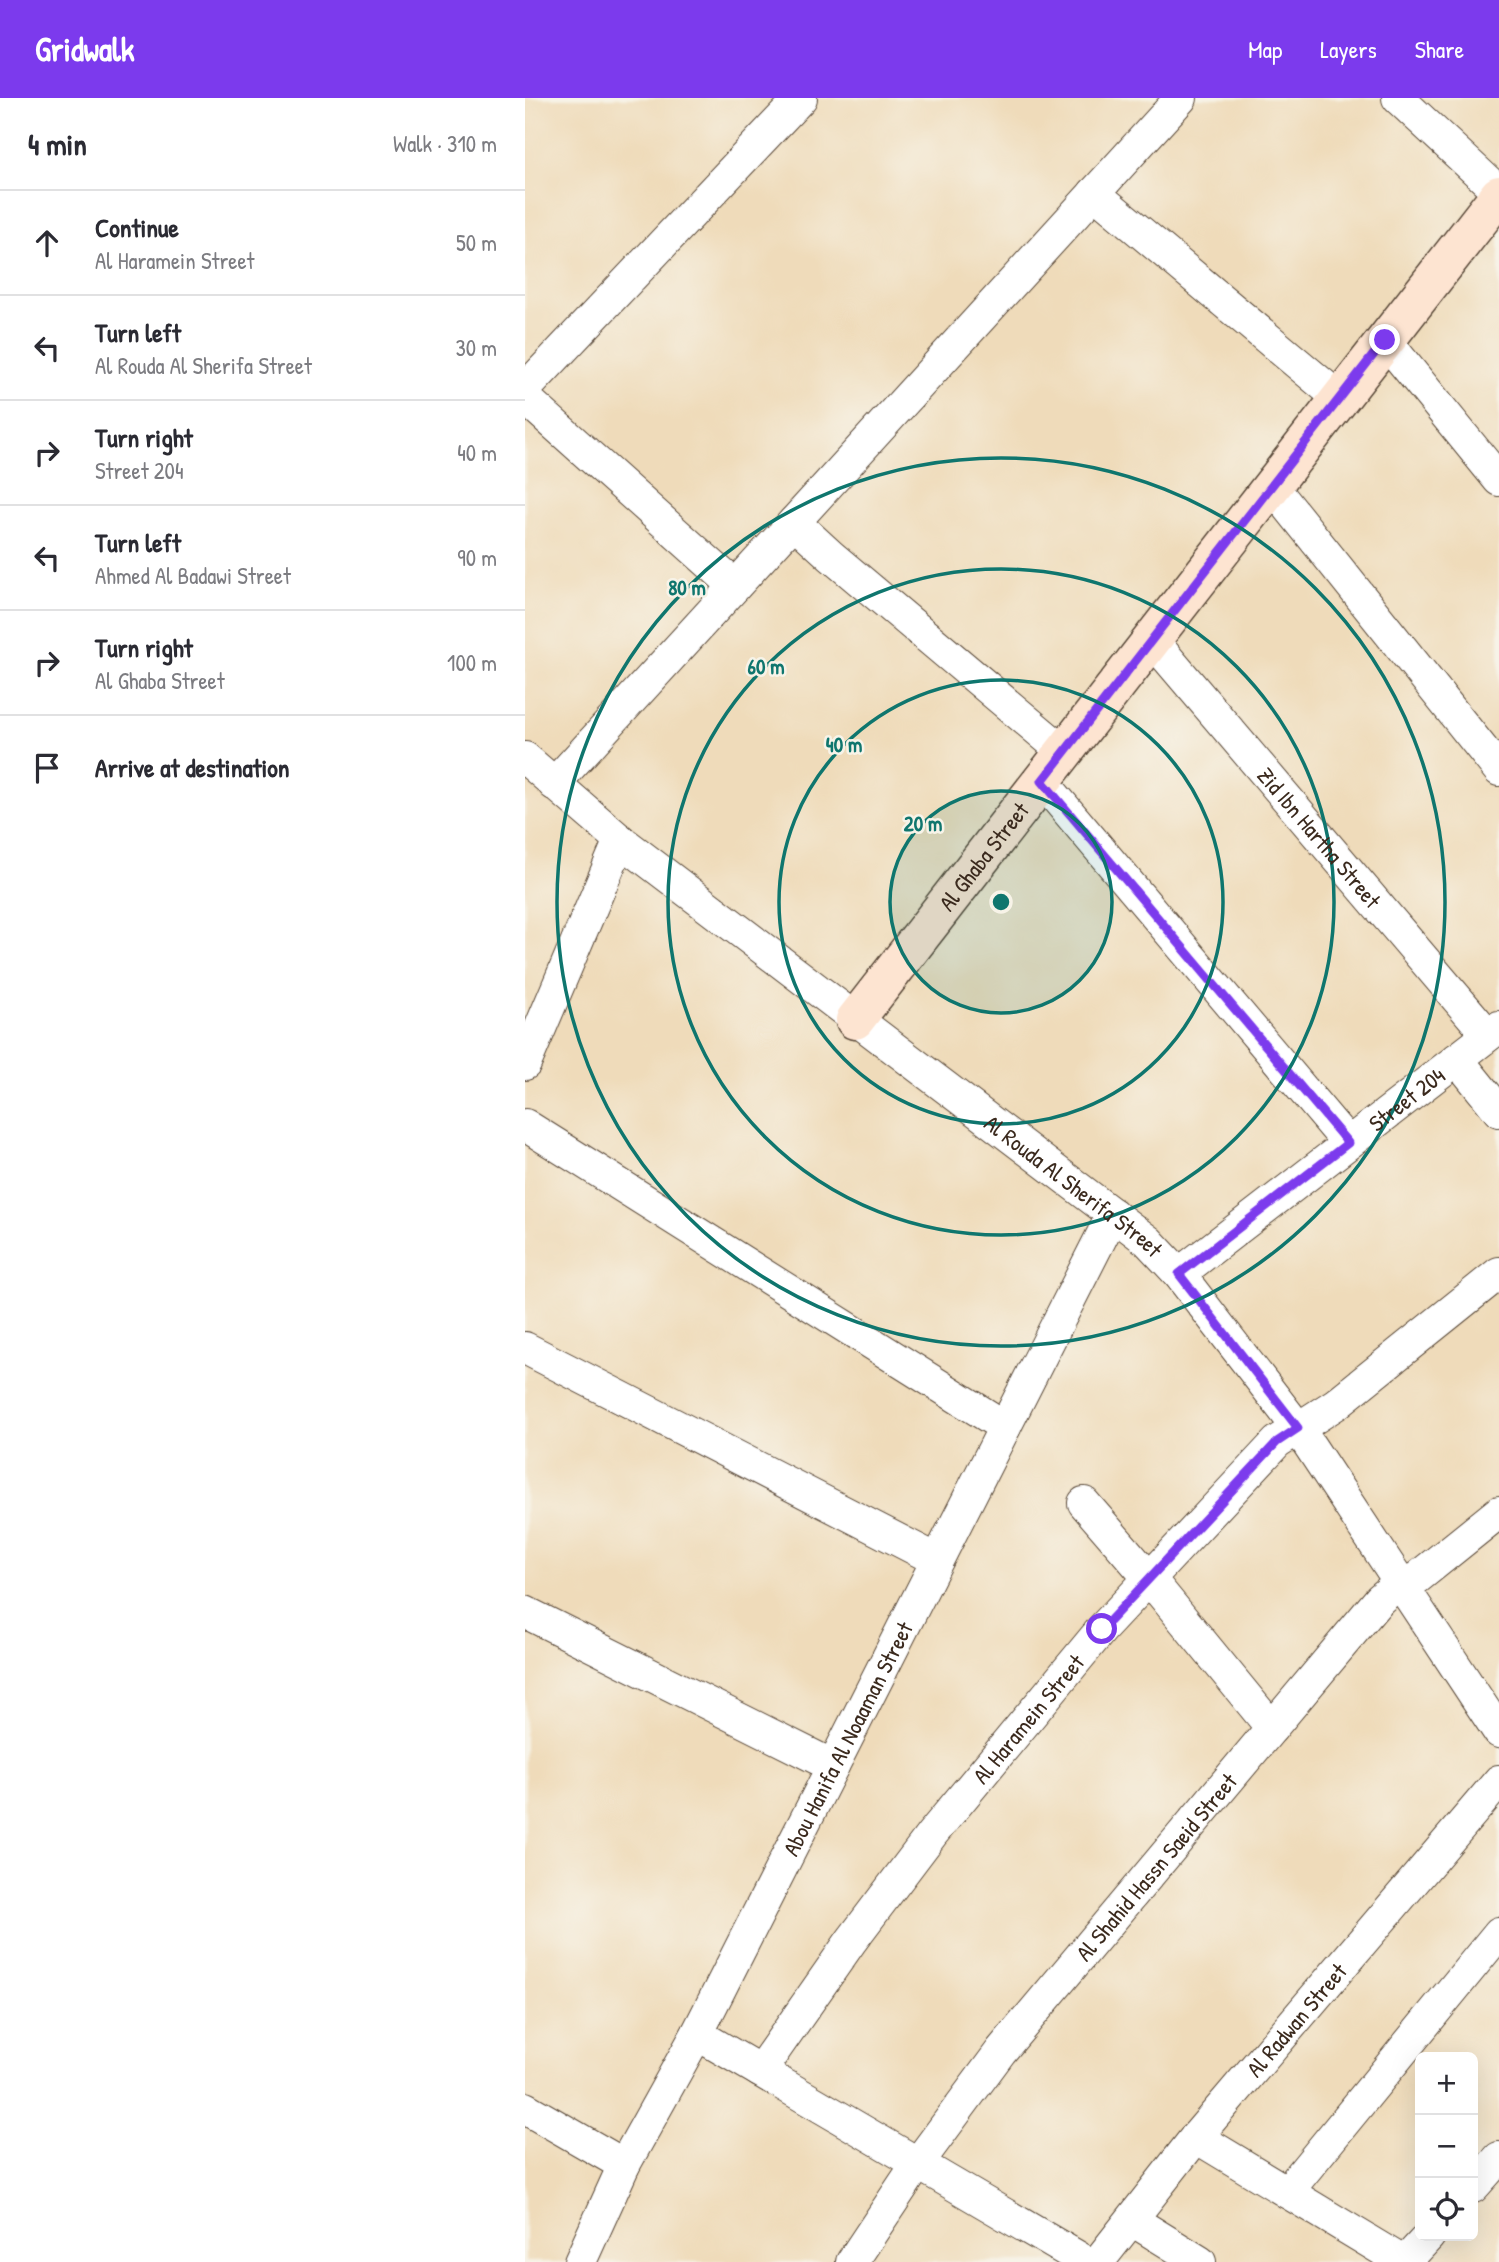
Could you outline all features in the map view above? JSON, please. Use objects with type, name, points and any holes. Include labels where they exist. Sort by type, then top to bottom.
[{"type":"street","points":[[525,389],[801,98]]},
{"type":"street","points":[[554,784],[1181,98]]},
{"type":"street","points":[[1398,98],[1499,193]]},
{"type":"street","points":[[1094,193],[1340,399]]},
{"type":"street","name":"Al Ghaba Street","points":[[855,1020],[1499,193]]},
{"type":"street","points":[[1385,340],[1499,480]]},
{"type":"street","points":[[525,398],[735,586]]},
{"type":"street","points":[[1272,486],[1499,770]]},
{"type":"street","points":[[794,522],[1053,767],[1348,1143]]},
{"type":"street","name":"Zid Ibn Hartha Street","points":[[1152,640],[1494,1031]]},
{"type":"street","name":"Al Rouda Al Sherifa Street","points":[[525,758],[620,840],[1148,1241],[1179,1274],[1298,1428],[1499,1732]]},
{"type":"street","points":[[525,1063],[620,840]]},
{"type":"street","name":"Street 204","points":[[1179,1274],[1494,1031]]},
{"type":"street","points":[[1457,1059],[1499,1111]]},
{"type":"street","points":[[525,1125],[1005,1427]]},
{"type":"street","name":"Abou Hanifa Al Noaaman Street","points":[[580,2262],[624,2165],[697,2034],[1113,1214]]},
{"type":"street","name":"Al Haramein Street","points":[[760,2071],[851,1941],[932,1834],[1102,1629],[1149,1578],[1277,1442],[1336,1404],[1499,1273]]},
{"type":"street","points":[[525,1348],[937,1560]]},
{"type":"street","points":[[1084,1503],[1272,1728]]},
{"type":"street","name":"Al Shahid Hassn Saeid Street","points":[[852,2262],[918,2163],[1001,2050],[1380,1599],[1401,1584],[1417,1578],[1499,1512]]},
{"type":"street","points":[[525,1612],[833,1766]]},
{"type":"street","name":"Al Radwan Street","points":[[1098,2262],[1196,2137],[1499,1781]]},
{"type":"street","points":[[1287,2192],[1499,1933]]},
{"type":"street","points":[[697,2034],[1086,2262]]},
{"type":"street","points":[[525,2108],[624,2165]]},
{"type":"street","points":[[1196,2137],[1404,2262],[1424,2241]]},
{"type":"street","points":[[1478,2181],[1499,2158]]},
{"type":"street","points":[[1132,2220],[1200,2262]]},
{"type":"route","points":[[1102,1629],[1277,1442],[1298,1428],[1179,1274],[1348,1143],[1042,781],[1385,340]]}]
